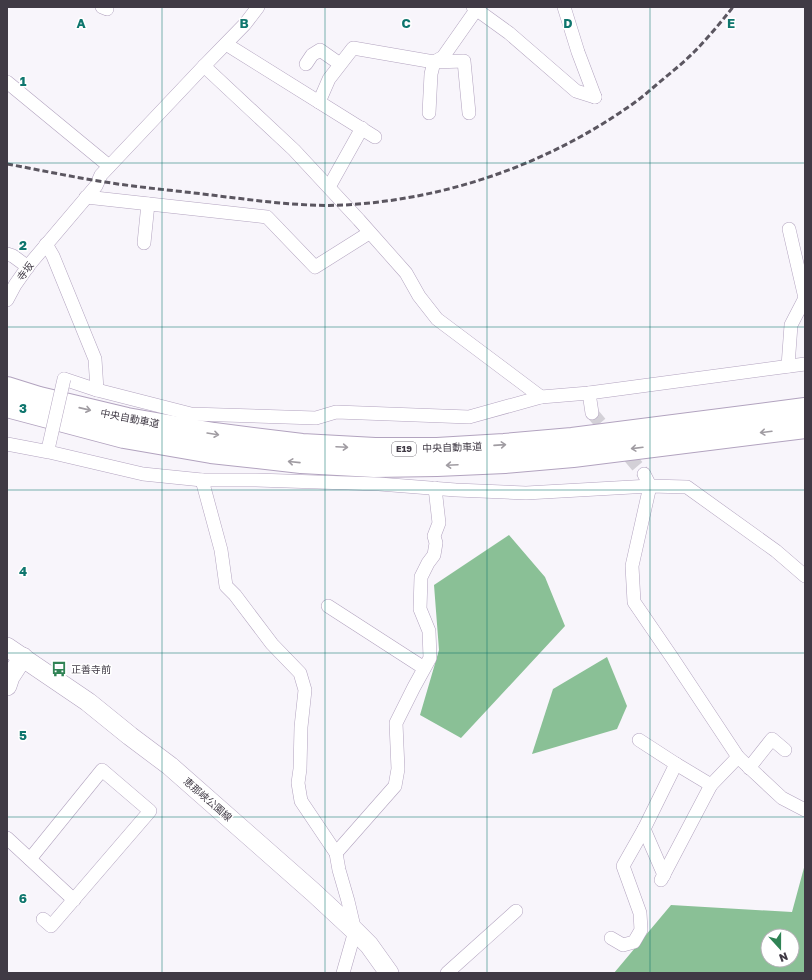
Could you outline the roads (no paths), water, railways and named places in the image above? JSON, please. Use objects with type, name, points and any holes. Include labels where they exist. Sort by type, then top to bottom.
[{"type":"highway","name":"中央自動車道","points":[[7,388],[39,398],[127,419],[214,434],[302,445],[374,449],[437,449],[572,439],[805,409]]},
{"type":"highway","name":"中央自動車道","points":[[7,406],[124,437],[211,452],[301,462],[374,466],[437,465],[558,458],[805,427]]},
{"type":"main road","name":"恵那峡公園線","points":[[7,647],[88,702],[170,766],[369,944],[389,973]]},
{"type":"main road","points":[[7,686],[10,677],[23,657]]},
{"type":"street","points":[[429,113],[431,74],[434,62],[443,57],[474,8],[509,33],[576,92],[595,97],[578,52],[564,7]]},
{"type":"street","name":"寺坂","points":[[7,300],[15,285],[28,267],[96,186],[101,175],[245,24],[256,10]]},
{"type":"street","points":[[226,44],[375,137]]},
{"type":"street","points":[[319,102],[329,79],[353,48],[434,62],[464,61],[469,113]]},
{"type":"street","points":[[306,64],[312,55],[320,50],[340,64]]},
{"type":"street","points":[[204,66],[294,150],[329,187],[406,273],[419,296],[437,319],[541,397]]},
{"type":"street","points":[[7,82],[109,166]]},
{"type":"street","points":[[329,187],[362,128]]},
{"type":"street","points":[[86,197],[267,217],[316,267],[369,233]]},
{"type":"street","points":[[144,243],[148,204]]},
{"type":"street","points":[[788,366],[791,325],[804,298],[789,228]]},
{"type":"street","points":[[46,244],[53,256],[95,359],[97,390]]},
{"type":"street","points":[[7,254],[13,256],[28,267]]},
{"type":"street","points":[[49,448],[64,379],[97,390],[191,414],[316,418],[336,412],[469,417],[541,397],[589,393],[805,364]]},
{"type":"street","points":[[589,393],[592,413]]},
{"type":"street","points":[[7,444],[49,448],[143,474],[202,480],[256,480],[379,484],[526,493],[650,486],[687,487],[776,551],[805,576]]},
{"type":"street","points":[[644,474],[650,486],[632,566],[634,602],[738,757],[782,798],[805,810]]},
{"type":"street","points":[[202,480],[221,550],[226,586],[272,644],[300,673],[305,690],[301,727],[300,769],[298,783],[301,801],[336,853],[338,870],[348,901],[355,931],[343,973]]},
{"type":"street","points":[[336,853],[395,786],[398,769],[396,723],[430,658],[429,631],[420,609],[421,577],[434,555],[436,543],[434,536],[439,523],[435,488]]},
{"type":"street","points":[[328,606],[424,668]]},
{"type":"street","points":[[749,768],[772,739],[785,750]]},
{"type":"street","points":[[639,740],[711,785]]},
{"type":"street","points":[[644,829],[663,878],[711,785],[738,757]]},
{"type":"street","points":[[611,938],[623,945],[634,942],[641,930],[640,913],[623,866],[644,829],[676,764]]},
{"type":"street","points":[[30,859],[102,770],[150,811],[51,926],[43,919]]},
{"type":"street","points":[[7,838],[74,900]]},
{"type":"street","points":[[447,973],[516,911]]},
{"type":"tunnel","points":[[592,413],[644,474]]},
{"type":"railway","points":[[7,164],[119,184],[250,200],[298,204],[345,205],[422,195],[460,186],[533,160],[602,124],[634,103],[685,61],[733,7]]},
{"type":"place","name":"正善寺前","points":[[59,669]]}]
